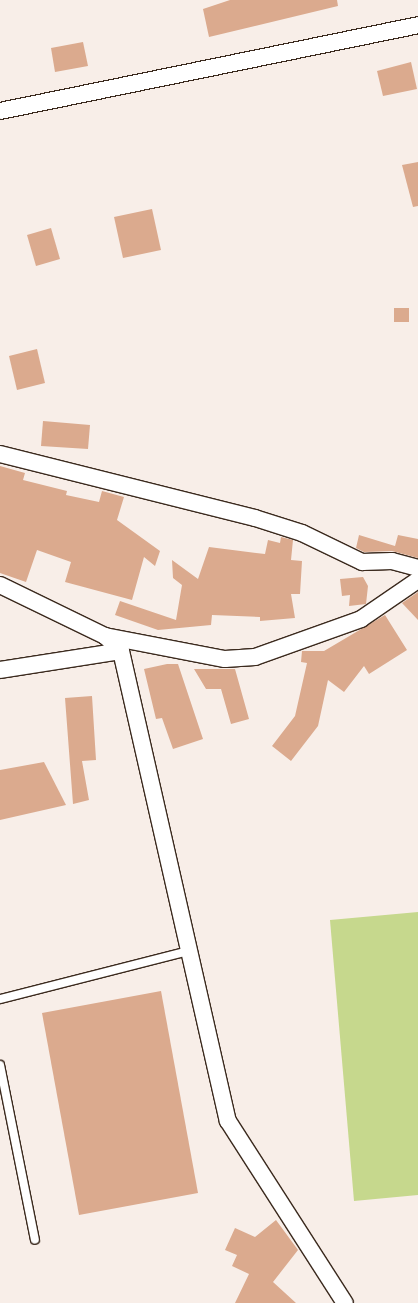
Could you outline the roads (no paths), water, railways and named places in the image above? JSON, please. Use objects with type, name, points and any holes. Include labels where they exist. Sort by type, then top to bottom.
[{"type":"street","points":[[0,111],[418,25]]},
{"type":"street","points":[[0,454],[255,518],[302,533],[362,562],[392,561],[418,568]]},
{"type":"street","points":[[0,585],[105,636],[225,659],[255,657],[361,619],[418,580]]},
{"type":"street","points":[[105,636],[121,651],[228,1121],[345,1303]]},
{"type":"street","points":[[0,670],[121,651]]},
{"type":"lane","points":[[0,999],[188,951]]},
{"type":"lane","points":[[0,1065],[36,1240]]}]
